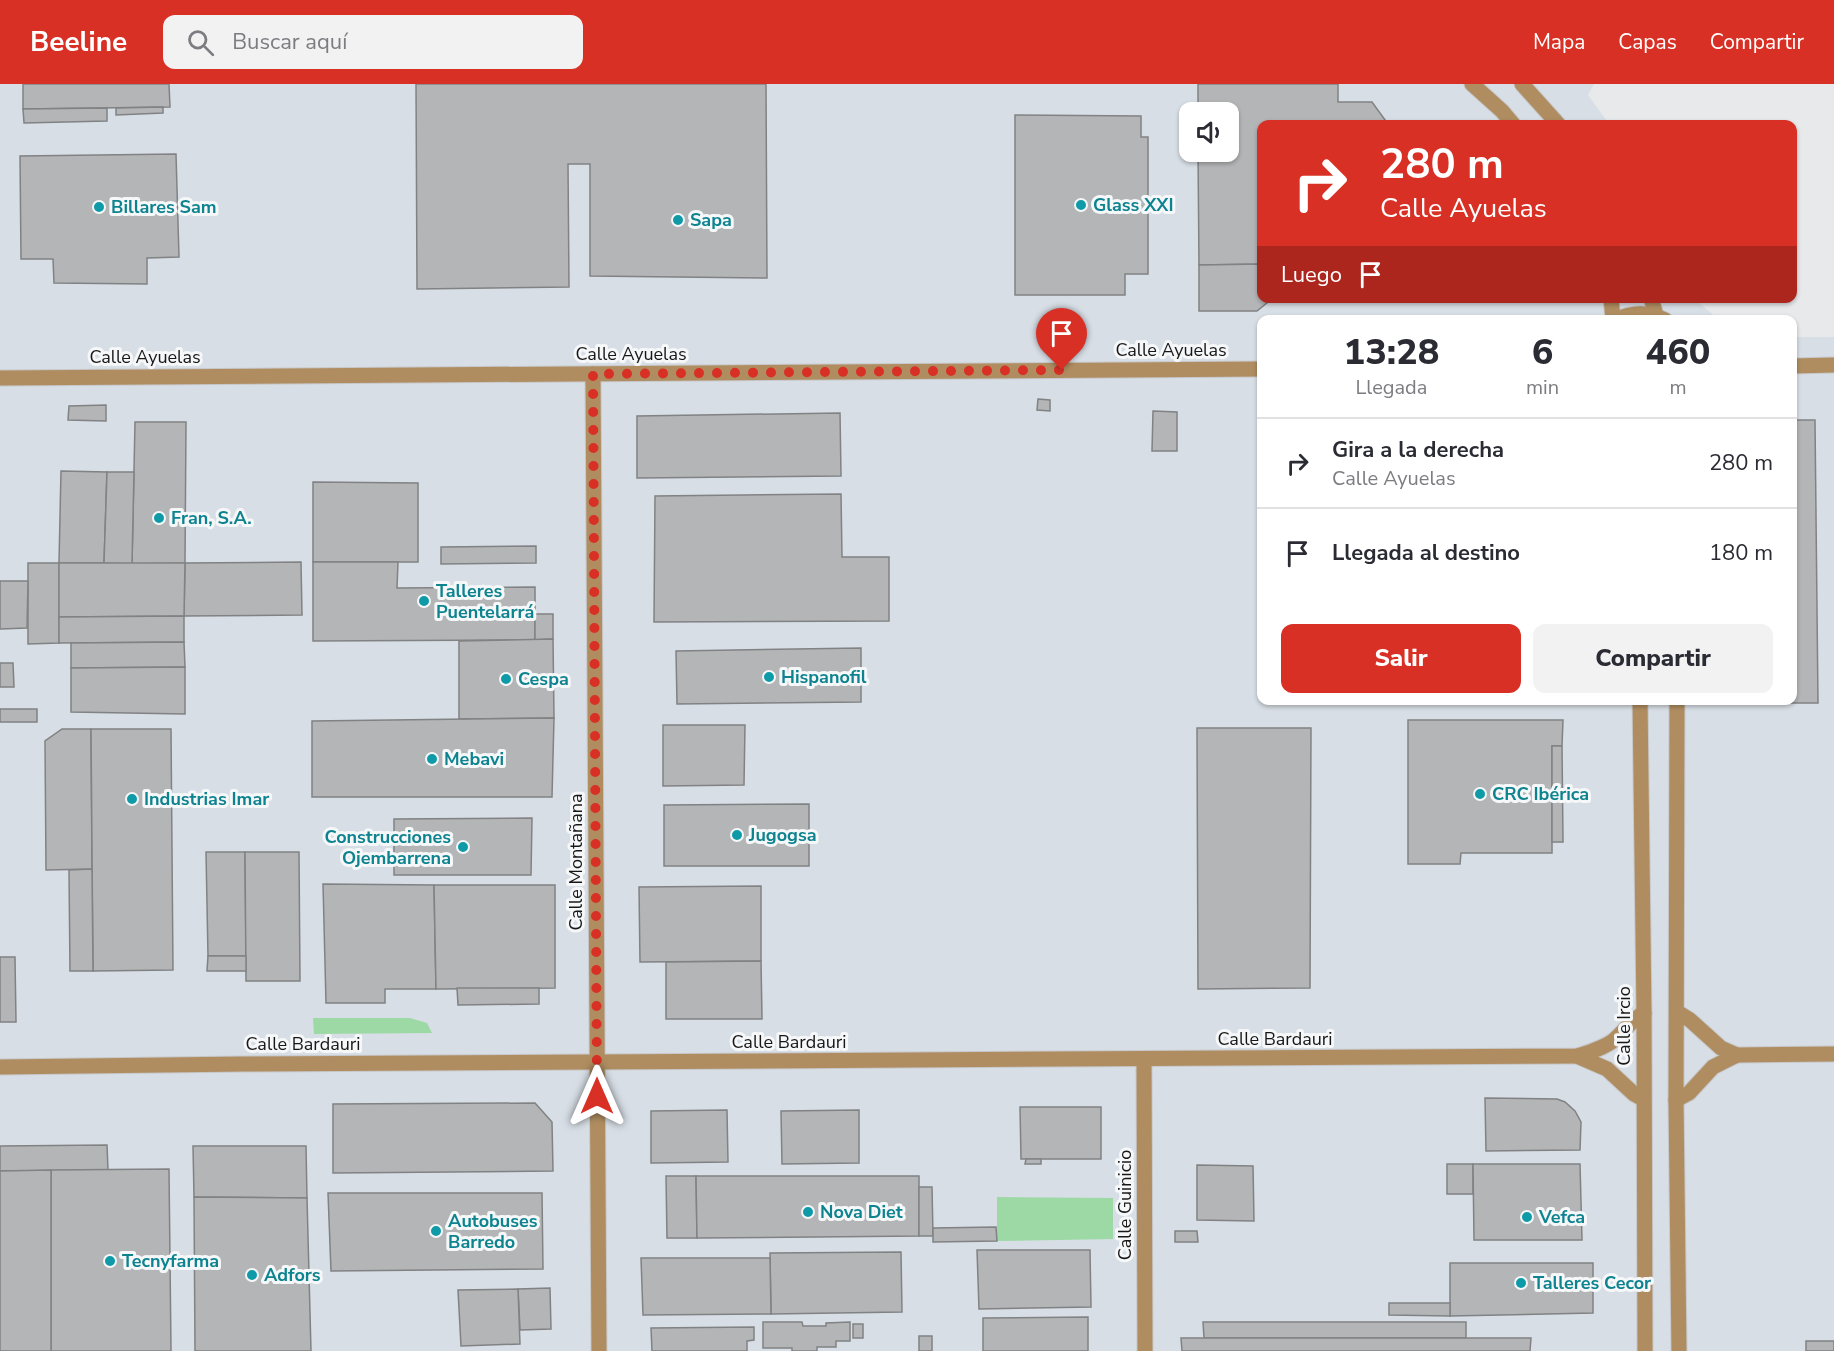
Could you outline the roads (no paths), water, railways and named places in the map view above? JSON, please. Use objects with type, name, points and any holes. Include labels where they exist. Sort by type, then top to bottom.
[{"type":"street","points":[[1472,84],[1510,120]]},
{"type":"street","points":[[1522,84],[1554,120]]},
{"type":"street","points":[[1626,315],[1641,313],[1650,315]]},
{"type":"street","points":[[1797,366],[1834,365]]},
{"type":"street","name":"Calle Ayuelas","points":[[0,378],[1257,369]]},
{"type":"street","name":"Calle Montañana","points":[[593,374],[599,1351]]},
{"type":"street","name":"Calle Ircio","points":[[1640,705],[1645,1351]]},
{"type":"street","points":[[1677,705],[1676,1100],[1679,1351]]},
{"type":"street","points":[[1677,1012],[1690,1020],[1721,1048],[1737,1055],[1834,1054]]},
{"type":"street","name":"Calle Bardauri","points":[[0,1067],[1578,1056],[1602,1047],[1615,1039],[1633,1019],[1644,1013]]},
{"type":"street","points":[[1676,1100],[1689,1093],[1713,1067],[1737,1055]]},
{"type":"street","name":"Calle Bardauri","points":[[1578,1056],[1607,1069],[1634,1094],[1643,1099]]},
{"type":"street","name":"Calle Guinicio","points":[[1144,1059],[1145,1351]]},
{"type":"place","name":"Glass XXI","points":[[1081,205]]},
{"type":"place","name":"Billares Sam","points":[[99,207]]},
{"type":"place","name":"Sapa","points":[[678,220]]},
{"type":"place","name":"Fran, S.A.","points":[[159,518]]},
{"type":"place","name":"Talleres Puentelarrá","points":[[424,601]]},
{"type":"place","name":"Hispanofil","points":[[769,677]]},
{"type":"place","name":"Cespa","points":[[506,679]]},
{"type":"place","name":"Mebavi","points":[[432,759]]},
{"type":"place","name":"CRC Ibérica","points":[[1480,794]]},
{"type":"place","name":"Industrias Imar","points":[[132,799]]},
{"type":"place","name":"Jugogsa","points":[[737,835]]},
{"type":"place","name":"Construcciones Ojembarrena","points":[[463,847]]},
{"type":"place","name":"Nova Diet","points":[[808,1212]]},
{"type":"place","name":"Vefca","points":[[1527,1217]]},
{"type":"place","name":"Autobuses Barredo","points":[[436,1231]]},
{"type":"place","name":"Tecnyfarma","points":[[110,1261]]},
{"type":"place","name":"Adfors","points":[[252,1275]]},
{"type":"place","name":"Talleres Cecor","points":[[1521,1283]]}]
